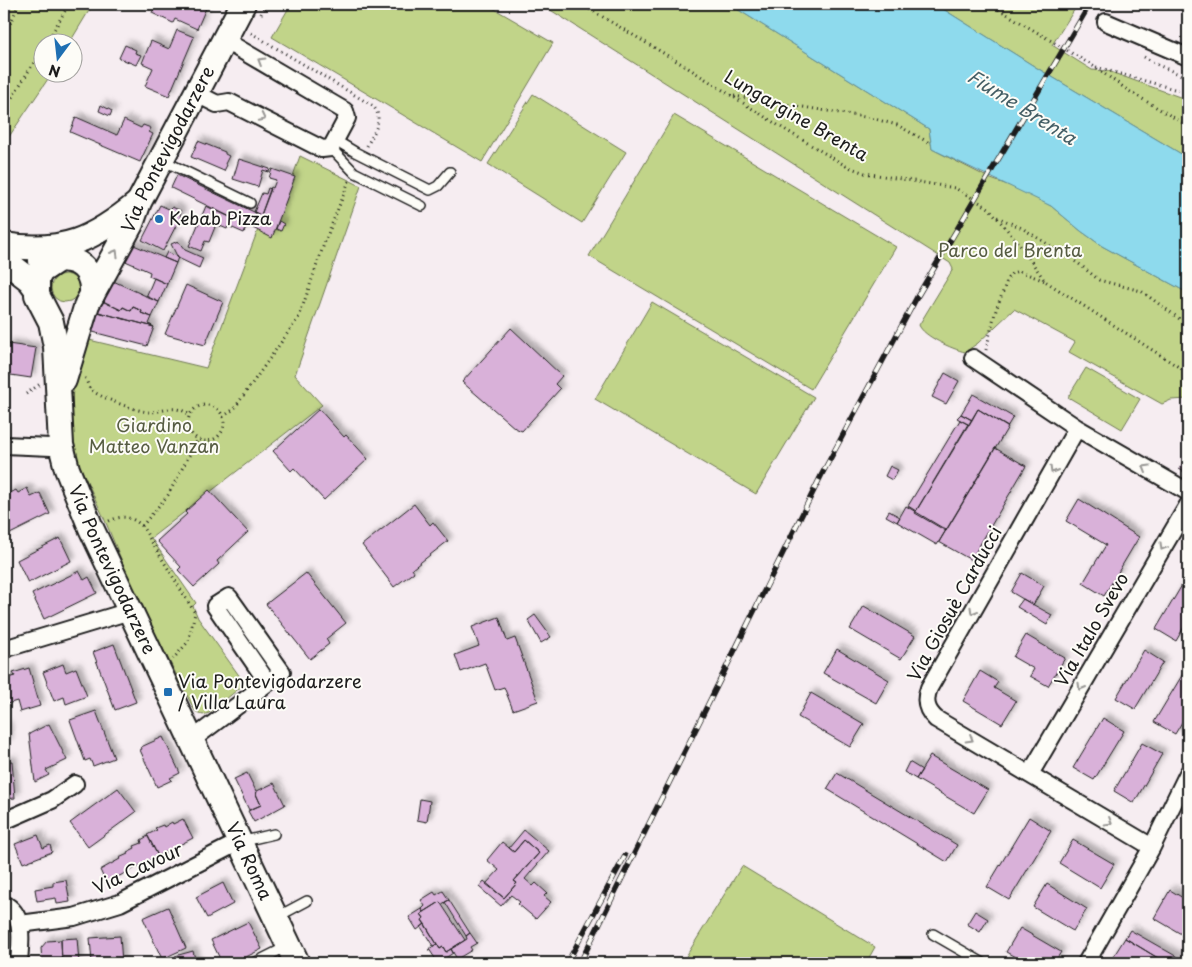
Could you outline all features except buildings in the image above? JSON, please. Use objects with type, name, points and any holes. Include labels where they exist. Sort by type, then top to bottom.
[{"type":"main road","name":"Via Pontevigodarzere","points":[[4,260],[30,280],[50,312],[66,316],[81,310],[89,300],[131,224],[139,202],[243,4]]},
{"type":"main road","points":[[4,245],[29,249],[54,247],[75,242],[92,236],[139,202]]},
{"type":"main road","name":"Via Pontevigodarzere","points":[[119,218],[110,231],[98,242],[80,255],[62,260],[42,271],[38,279],[40,297],[51,322],[56,347],[61,445],[67,469],[78,498],[195,748]]},
{"type":"main road","name":"Via Pontevigodarzere","points":[[4,253],[39,261],[62,260],[77,262],[85,268],[90,276],[93,286],[59,396]]},
{"type":"main road","name":"Via Roma","points":[[195,748],[293,955]]},
{"type":"street","points":[[1106,22],[1188,57]]},
{"type":"street","points":[[197,94],[217,104],[229,102],[322,149],[333,144],[347,118],[345,111],[224,40]]},
{"type":"street","points":[[978,361],[1078,428],[1188,492]]},
{"type":"street","name":"Via Giosuè Carducci","points":[[1078,428],[926,694],[926,707],[936,719],[1152,847]]},
{"type":"street","points":[[4,445],[51,447],[61,445]]},
{"type":"street","name":"Via Italo Svevo","points":[[1030,774],[1188,505]]},
{"type":"street","points":[[195,748],[202,733],[268,683],[282,672],[229,597],[215,606],[268,683]]},
{"type":"street","points":[[4,649],[130,611]]},
{"type":"street","points":[[1086,963],[1152,847],[1188,773]]},
{"type":"street","points":[[4,821],[52,800],[75,784]]},
{"type":"street","name":"Via Cavour","points":[[20,924],[74,917],[120,903],[239,842]]},
{"type":"street","points":[[4,904],[10,907],[20,924],[19,963]]},
{"type":"lane","points":[[333,144],[355,152],[430,190],[438,186],[450,172]]},
{"type":"lane","points":[[333,144],[354,172],[422,206]]},
{"type":"lane","points":[[162,160],[250,203]]},
{"type":"lane","points":[[239,842],[274,834]]},
{"type":"lane","points":[[275,918],[307,901]]},
{"type":"lane","points":[[933,934],[983,963]]},
{"type":"lane","points":[[254,963],[293,955]]},
{"type":"path","points":[[4,37],[19,4]]},
{"type":"path","points":[[54,32],[69,4]]},
{"type":"path","name":"Lungargine Brenta","points":[[581,4],[846,166],[865,173],[955,188],[989,208],[1019,244],[1045,281],[1188,373]]},
{"type":"path","points":[[648,4],[656,8]]},
{"type":"path","points":[[990,4],[1188,126]]},
{"type":"path","points":[[1140,54],[1158,65],[1188,78]]},
{"type":"path","points":[[4,110],[32,66]]},
{"type":"path","points":[[1093,66],[1188,93]]},
{"type":"path","points":[[731,95],[871,118],[896,125],[928,142]]},
{"type":"path","points":[[223,417],[234,409],[299,317],[324,244],[350,180]]},
{"type":"path","points":[[996,217],[1022,228],[1079,264],[1099,280],[1141,291],[1188,325]]},
{"type":"path","points":[[978,361],[994,313],[1008,278],[1012,273],[1019,271],[1045,281]]},
{"type":"path","points":[[85,378],[90,388],[109,401],[148,412],[171,408],[183,409],[190,415]]},
{"type":"path","points":[[210,405],[220,412],[223,417],[224,423],[220,435],[210,441],[193,436],[188,426],[190,415],[199,407],[210,405]]},
{"type":"path","points":[[142,526],[168,495],[198,439]]},
{"type":"path","points":[[106,523],[119,516],[133,518],[142,526],[195,614],[188,642],[181,652],[159,673]]},
{"type":"green space","points":[[4,4],[93,4],[76,32],[32,32],[32,82],[46,82],[4,144]]},
{"type":"green space","points":[[291,4],[486,4],[553,43],[482,162],[272,37]]},
{"type":"green space","name":"Parco del Brenta","points":[[541,4],[729,4],[929,129],[932,149],[991,179],[1019,189],[1051,206],[1102,246],[1188,293],[1188,399],[1171,400],[1162,404],[1069,352],[1075,342],[1014,309],[978,343],[965,352],[932,338],[919,325],[953,269],[950,263]]},
{"type":"green space","points":[[935,4],[1078,4],[1052,45],[1092,70],[1108,71],[1188,100],[1188,158],[1037,68]]},
{"type":"green space","points":[[533,94],[626,152],[582,223],[488,164]]},
{"type":"green space","points":[[674,115],[896,247],[811,389],[589,256]]},
{"type":"green space","name":"Giardino Matteo Vanzan","points":[[300,156],[361,186],[295,375],[322,405],[151,538],[196,603],[193,606],[198,618],[243,681],[242,686],[209,713],[203,715],[195,711],[138,600],[104,518],[72,449],[72,396],[85,339],[206,368],[259,227],[273,233]]},
{"type":"green space","points":[[65,274],[75,278],[79,288],[75,298],[65,302],[55,298],[51,288],[55,278]]},
{"type":"green space","points":[[652,302],[814,397],[756,494],[595,399]]},
{"type":"green space","points":[[1086,368],[1140,399],[1122,429],[1068,397]]},
{"type":"green space","points":[[742,866],[875,947],[866,963],[694,963],[685,958]]},
{"type":"water","name":"Fiume Brenta","points":[[729,4],[935,4],[1037,68],[1188,158],[1188,293],[1102,246],[1051,206],[932,149],[929,129]]},
{"type":"railway","points":[[580,963],[822,474],[917,297],[1090,4]]},
{"type":"railway","points":[[567,963],[625,856]]},
{"type":"place","name":"Kebab Pizza","points":[[159,219]]},
{"type":"place","name":"Via Pontevigodarzere / Villa Laura","points":[[168,692]]}]
